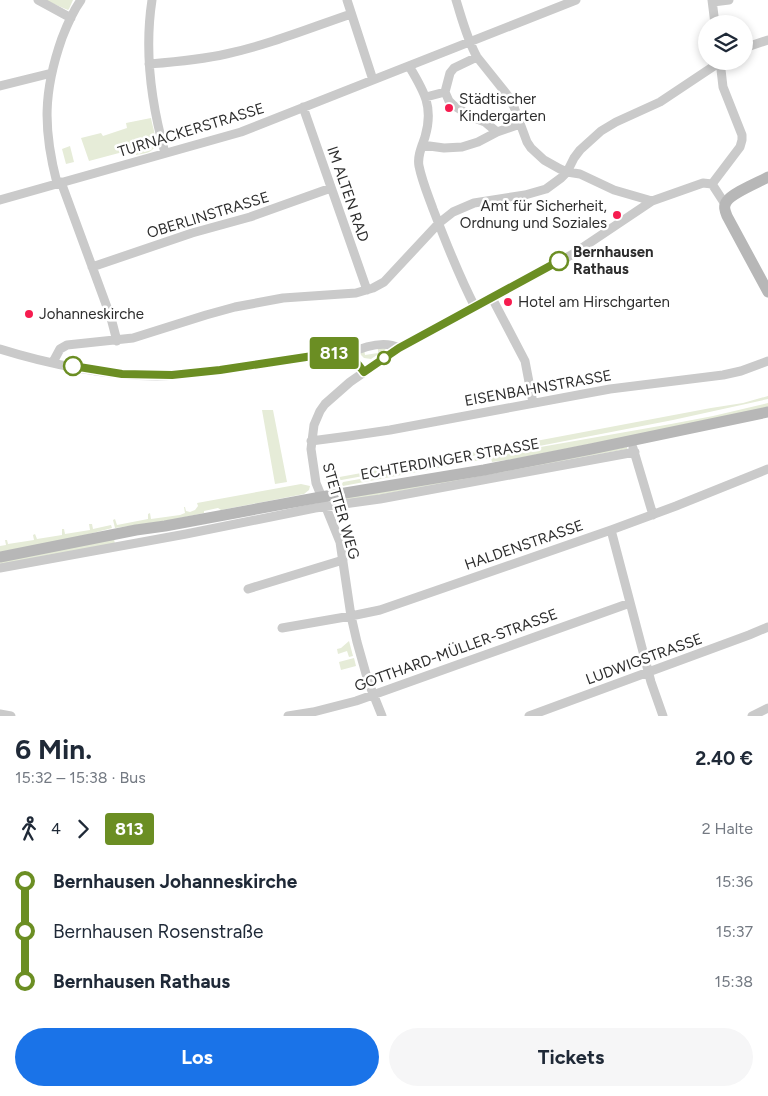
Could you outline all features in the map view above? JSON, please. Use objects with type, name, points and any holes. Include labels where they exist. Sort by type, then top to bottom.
[{"type":"main road","points":[[768,177],[731,196],[724,209],[768,291]]},
{"type":"main road","name":"ECHTERDINGER STRASSE","points":[[0,557],[136,530],[324,502],[768,412]]},
{"type":"street","points":[[38,0],[71,18]]},
{"type":"street","points":[[81,0],[59,47],[52,73],[47,105],[47,131],[49,148],[59,183],[111,318],[117,341]]},
{"type":"street","points":[[152,0],[149,26],[149,64],[154,107],[165,153]]},
{"type":"street","points":[[347,0],[373,80]]},
{"type":"street","points":[[456,0],[477,57],[509,97],[531,148],[544,160],[567,172],[580,174],[614,190],[652,201]]},
{"type":"street","name":"TURNACKERSTRASSE","points":[[0,200],[241,132],[576,0]]},
{"type":"street","points":[[714,15],[712,1],[729,0]]},
{"type":"street","points":[[149,64],[226,54],[261,45],[351,14]]},
{"type":"street","points":[[753,45],[765,41]]},
{"type":"street","points":[[477,57],[454,68],[450,73],[445,92],[449,101],[472,117],[486,122],[497,132]]},
{"type":"street","points":[[409,66],[426,97],[429,112],[426,135],[419,154],[419,167],[438,223],[475,308]]},
{"type":"street","points":[[53,362],[60,349],[67,344],[117,341],[145,335],[218,311],[262,301],[356,293],[379,285],[438,223],[453,212],[484,200],[525,195],[546,189],[555,184],[567,172],[580,150],[601,130],[660,102],[707,70]]},
{"type":"street","points":[[721,70],[723,87],[742,136],[740,147],[712,184],[725,204]]},
{"type":"street","points":[[0,86],[52,73]]},
{"type":"street","points":[[426,97],[445,92]]},
{"type":"street","name":"IM ALTEN RAD","points":[[303,107],[366,290]]},
{"type":"street","points":[[422,145],[444,148],[462,147],[520,124]]},
{"type":"street","name":"STETTER WEG","points":[[382,716],[363,666],[351,616],[337,533],[314,474],[311,441],[316,418],[325,404],[338,391],[399,348],[572,254],[652,201],[703,183],[712,184]]},
{"type":"street","name":"OBERLINSTRASSE","points":[[92,267],[192,233],[250,217],[331,188]]},
{"type":"street","points":[[492,298],[525,361],[533,403]]},
{"type":"street","points":[[348,354],[362,348],[385,344],[391,344],[399,348]]},
{"type":"street","points":[[0,349],[53,362],[108,372],[158,376],[202,372],[339,352],[348,354],[364,372]]},
{"type":"street","name":"EISENBAHNSTRASSE","points":[[311,441],[390,430],[632,386],[723,375],[742,371],[768,361]]},
{"type":"street","points":[[631,440],[653,514]]},
{"type":"street","name":"ECHTERDINGER STRASSE","points":[[0,568],[139,543],[324,502],[380,499],[635,452]]},
{"type":"street","name":"HALDENSTRASSE","points":[[282,628],[369,613],[388,607],[611,530],[768,469]]},
{"type":"street","points":[[136,530],[139,543]]},
{"type":"street","points":[[611,530],[650,682],[663,716]]},
{"type":"street","points":[[248,589],[343,560]]},
{"type":"street","name":"GOTTHARD-MÜLLER-STRASSE","points":[[288,716],[313,712],[373,695],[630,603]]},
{"type":"street","name":"LUDWIGSTRASSE","points":[[529,716],[544,713],[768,627]]},
{"type":"street","points":[[752,716],[768,708]]},
{"type":"street","points":[[0,714],[11,716]]},
{"type":"green space","points":[[44,0],[73,0],[68,10]]},
{"type":"green space","points":[[151,118],[155,144],[151,151],[136,155],[134,149],[89,161],[81,138],[101,133],[103,136],[127,128],[126,123]]},
{"type":"green space","points":[[70,146],[74,162],[66,164],[62,149]]},
{"type":"green space","points":[[378,347],[389,347],[371,359],[364,358],[360,354],[364,349],[365,355],[378,353]]},
{"type":"green space","points":[[768,396],[768,399],[673,420],[529,448],[483,454],[336,481],[323,480],[743,403]]},
{"type":"green space","points":[[768,403],[768,407],[741,414],[514,459],[492,462],[491,458],[343,486],[342,484],[343,482],[671,424]]},
{"type":"green space","points":[[262,410],[273,410],[287,482],[275,484]]},
{"type":"green space","points":[[627,447],[627,449],[346,501],[346,498]]},
{"type":"green space","points":[[301,484],[310,486],[309,490],[304,494],[221,510],[218,508],[171,520],[115,528],[113,520],[115,519],[117,525],[148,519],[148,514],[150,513],[151,519],[180,515],[185,513],[184,507],[186,511],[195,510],[198,506],[197,503]]},
{"type":"green space","points":[[89,524],[92,524],[93,529],[111,525],[112,528],[66,540],[0,552],[0,546],[6,545],[5,540],[7,540],[8,544],[34,540],[33,535],[35,534],[37,539],[62,535],[62,529],[64,529],[65,534],[90,530]]},
{"type":"green space","points":[[114,539],[115,544],[0,565],[0,560]]},
{"type":"green space","points":[[349,641],[353,656],[349,657],[347,651],[338,654],[337,649]]},
{"type":"green space","points":[[354,658],[356,666],[341,670],[339,662]]},
{"type":"bus line","name":"813","points":[[73,366],[122,374],[158,376],[220,370],[339,352],[348,354],[364,372],[399,348],[559,261]]},
{"type":"place","name":"Städtischer Kindergarten","points":[[449,108]]},
{"type":"place","name":"Amt für Sicherheit, Ordnung und Soziales","points":[[617,215]]},
{"type":"place","name":"Bernhausen Rathaus","points":[[559,261]]},
{"type":"place","name":"Hotel am Hirschgarten","points":[[508,302]]},
{"type":"place","name":"Johanneskirche","points":[[29,314]]}]
